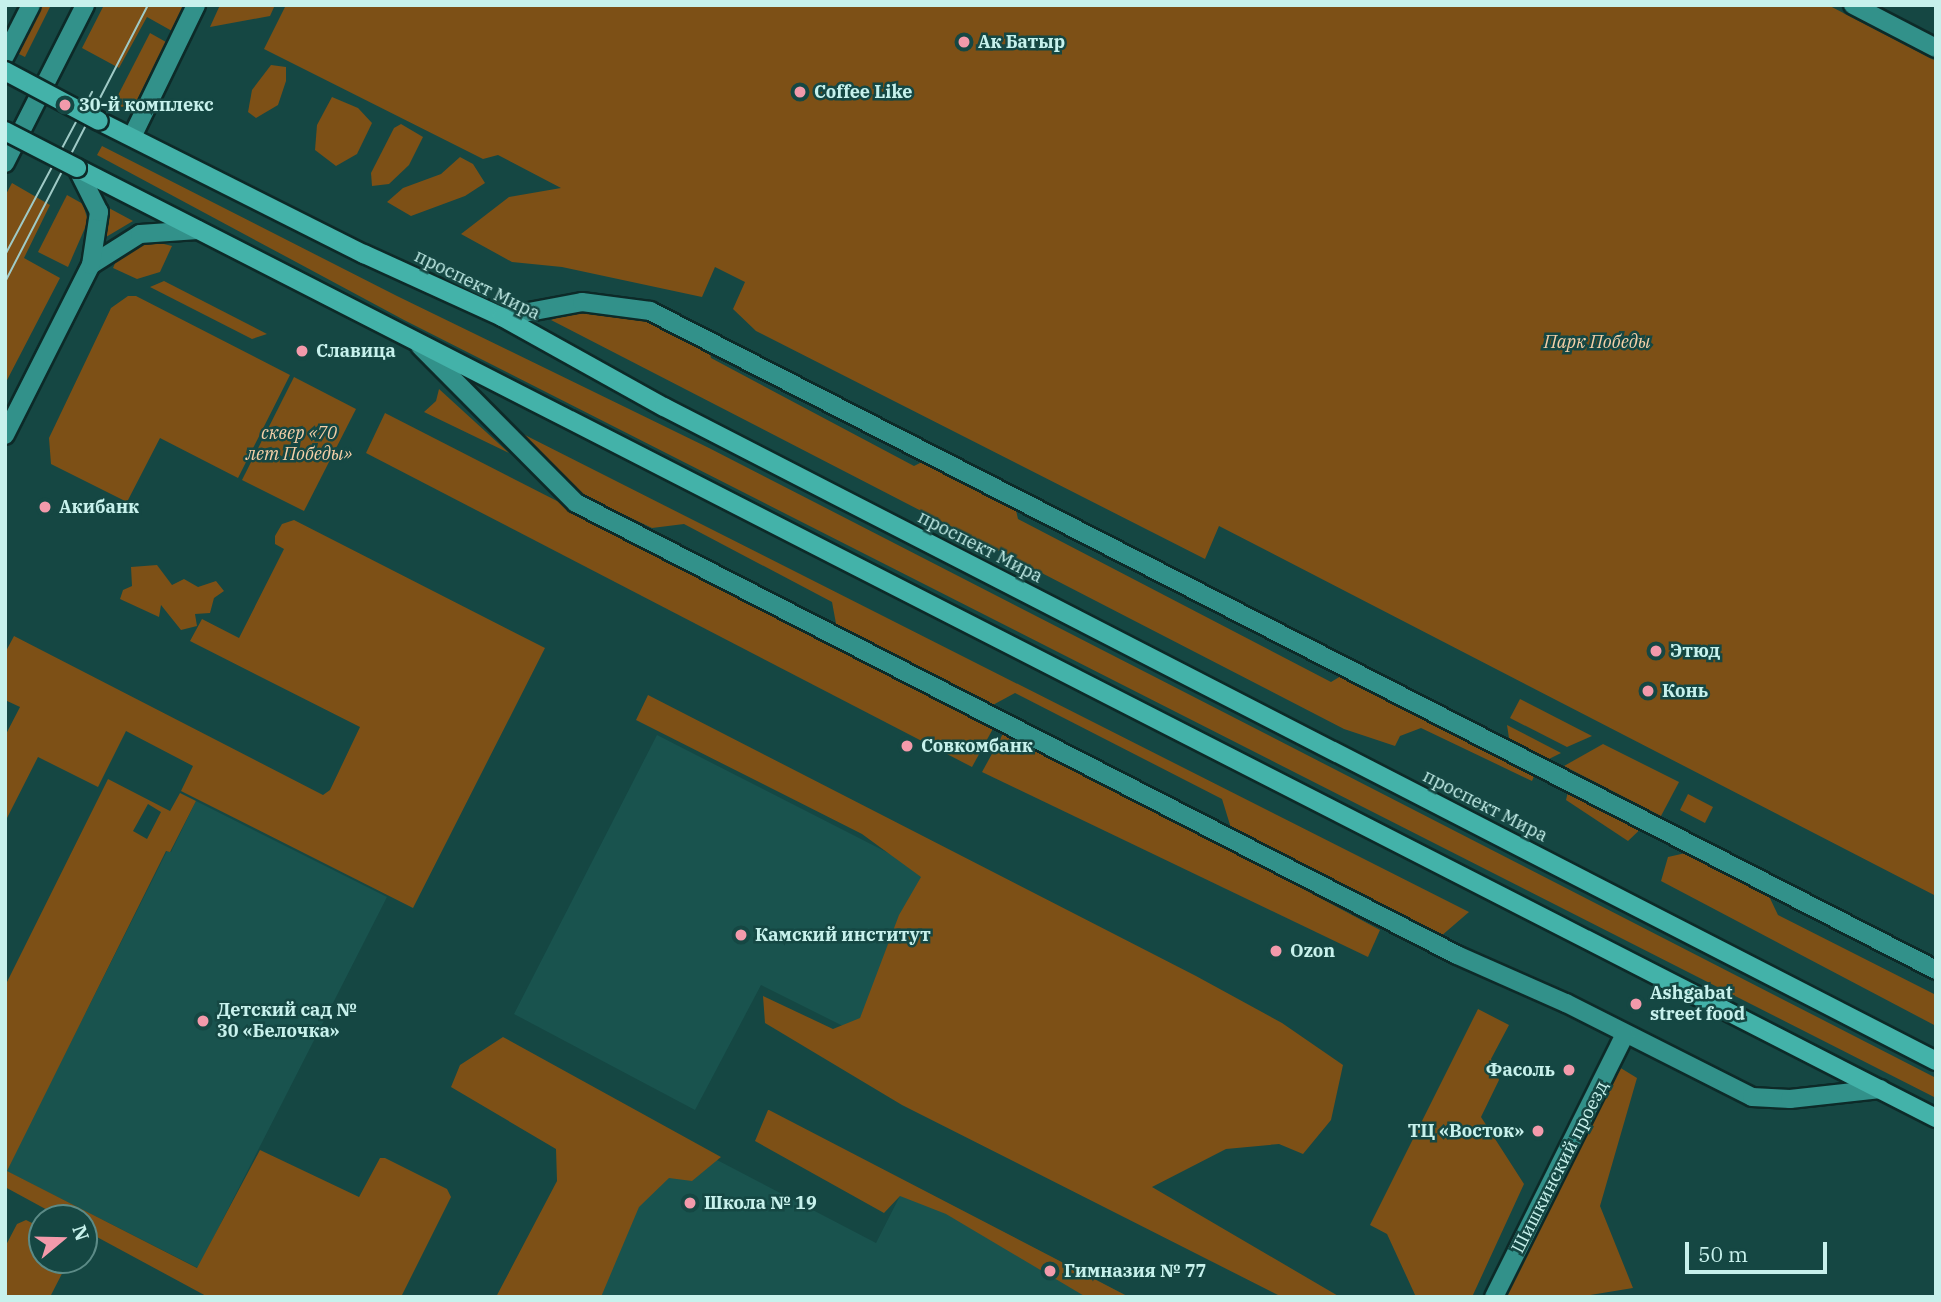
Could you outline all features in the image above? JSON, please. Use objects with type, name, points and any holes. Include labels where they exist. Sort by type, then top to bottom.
[{"type":"main road","name":"проспект Мира","points":[[5,71],[99,121],[502,317],[664,407],[1936,1061]]},
{"type":"main road","points":[[5,131],[420,346],[1936,1118]]},
{"type":"street","points":[[5,56],[31,5]]},
{"type":"street","points":[[5,163],[85,5]]},
{"type":"street","points":[[132,137],[196,5]]},
{"type":"street","points":[[1853,5],[1936,48]]},
{"type":"street","points":[[5,435],[91,265],[99,212],[77,168]]},
{"type":"street","points":[[91,265],[140,234],[198,230]]},
{"type":"street","points":[[502,317],[582,302],[650,311],[1936,970]]},
{"type":"street","points":[[420,346],[576,502],[1457,955],[1566,1003],[1624,1036],[1752,1097],[1790,1099],[1880,1089]]},
{"type":"street","name":"Шишкинский проезд","points":[[1494,1297],[1624,1036]]},
{"type":"shaded area","name":"Камский институт","points":[[657,735],[953,886],[873,1041],[761,985],[695,1110],[514,1014]]},
{"type":"shaded area","name":"Детский сад № 30 «Белочка»","points":[[196,801],[387,897],[198,1268],[98,1217],[98,1204],[71,1204],[6,1171],[167,851],[171,852]]},
{"type":"shaded area","name":"Школа № 19","points":[[627,1113],[876,1243],[907,1182],[1129,1297],[532,1297]]},
{"type":"green space","points":[[41,5],[51,5],[25,57],[17,53]]},
{"type":"green space","points":[[104,5],[185,5],[172,31],[147,17],[119,68],[82,48]]},
{"type":"green space","points":[[220,5],[275,5],[270,16],[210,27]]},
{"type":"green space","name":"Парк Победы","points":[[286,5],[1828,5],[1936,61],[1936,896],[1219,526],[1205,559],[756,331],[733,309],[745,282],[715,267],[702,297],[562,267],[512,262],[461,234],[509,197],[561,188],[498,155],[483,159],[264,49]]},
{"type":"green space","points":[[150,33],[166,42],[136,102],[122,107],[114,103]]},
{"type":"green space","points":[[271,65],[286,67],[286,81],[278,105],[256,118],[248,112],[252,90]]},
{"type":"green space","points":[[332,97],[358,108],[372,123],[357,154],[336,166],[315,150],[317,125]]},
{"type":"green space","points":[[401,124],[423,137],[409,165],[389,184],[372,186],[371,173],[394,128]]},
{"type":"green space","points":[[102,146],[397,296],[709,448],[1936,1078],[1936,1098],[404,320],[97,155]]},
{"type":"green space","points":[[460,157],[473,164],[485,183],[465,196],[411,216],[387,202],[403,188],[441,174]]},
{"type":"green space","points":[[12,183],[50,205],[24,258],[60,278],[5,384],[5,196]]},
{"type":"green space","points":[[67,195],[83,204],[88,221],[68,267],[38,252]]},
{"type":"green space","points":[[107,207],[133,221],[106,237],[109,220]]},
{"type":"green space","points":[[152,241],[172,246],[160,272],[137,279],[113,268],[119,254]]},
{"type":"green space","points":[[164,281],[267,334],[252,339],[150,287]]},
{"type":"green space","points":[[128,296],[136,296],[290,375],[238,478],[160,438],[127,502],[51,464],[49,438],[111,308]]},
{"type":"green space","points":[[586,307],[650,311],[706,339],[711,358],[914,466],[934,456],[1013,497],[1018,519],[1331,682],[1351,670],[1538,767],[1532,781],[1421,728],[1400,736],[1395,746],[1344,729],[551,320]]},
{"type":"green space","name":"сквер «70 лет Победы»","points":[[294,377],[356,409],[304,511],[242,480]]},
{"type":"green space","points":[[439,389],[509,453],[424,412],[436,401]]},
{"type":"green space","points":[[385,413],[995,725],[972,767],[366,453]]},
{"type":"green space","points":[[519,432],[1469,912],[1440,937],[1231,828],[1222,799],[1015,693],[991,706],[837,629],[832,602],[684,524],[652,528],[578,493]]},
{"type":"green space","points":[[294,520],[545,648],[413,908],[181,791],[193,766],[126,731],[98,787],[38,757],[5,822],[5,736],[20,707],[5,700],[5,653],[14,636],[323,795],[330,790],[360,727],[190,641],[202,619],[239,638],[284,549],[275,544],[275,536],[282,524]]},
{"type":"green space","points":[[157,565],[172,585],[184,579],[198,587],[216,581],[224,591],[214,598],[210,613],[195,614],[197,626],[181,630],[161,605],[159,617],[120,599],[123,590],[132,586],[131,567]]},
{"type":"green space","points":[[648,695],[1196,976],[1282,1023],[1343,1065],[1331,1120],[1303,1154],[1279,1144],[1226,1149],[1152,1187],[1340,1297],[1282,1297],[902,1105],[765,1023],[763,996],[833,1029],[860,1018],[899,915],[921,877],[862,834],[636,720]]},
{"type":"green space","points":[[1520,699],[1592,736],[1567,747],[1510,718]]},
{"type":"green space","points":[[1507,725],[1561,753],[1549,759],[1509,738]]},
{"type":"green space","points":[[1005,730],[1380,930],[1368,957],[982,772]]},
{"type":"green space","points":[[1603,744],[1679,782],[1661,816],[1564,766]]},
{"type":"green space","points":[[108,779],[170,811],[180,793],[196,801],[170,852],[166,851],[7,1171],[72,1204],[36,1204],[5,1187],[5,986]],"holes":[[[148,804],[161,812],[147,839],[133,831]]]},
{"type":"green space","points":[[1570,784],[1647,823],[1628,841],[1566,800]]},
{"type":"green space","points":[[1688,794],[1713,807],[1705,823],[1680,810]]},
{"type":"green space","points":[[1690,852],[1766,890],[1778,915],[1936,995],[1936,1026],[1661,881],[1668,857]]},
{"type":"green space","points":[[1478,1009],[1509,1025],[1491,1059],[1499,1080],[1481,1117],[1524,1184],[1472,1297],[1416,1297],[1387,1234],[1370,1225]]},
{"type":"green space","points":[[503,1037],[721,1157],[692,1181],[669,1178],[639,1207],[601,1297],[496,1297],[557,1181],[556,1149],[451,1087],[460,1065]]},
{"type":"green space","points":[[1606,1059],[1637,1078],[1600,1206],[1633,1288],[1578,1297],[1501,1297]]},
{"type":"green space","points":[[768,1110],[1129,1297],[1086,1297],[946,1214],[900,1196],[884,1213],[755,1141]]},
{"type":"green space","points":[[260,1150],[359,1197],[380,1158],[385,1158],[447,1189],[451,1197],[401,1297],[208,1297],[98,1238],[98,1217],[197,1268]]},
{"type":"green space","points":[[28,1221],[28,1274],[62,1274],[50,1297],[5,1297],[5,1247],[17,1224]]},
{"type":"tram line","points":[[5,282],[148,5]]},
{"type":"tram line","points":[[5,255],[92,92]]},
{"type":"place","name":"Ак Батыр","points":[[964,42]]},
{"type":"place","name":"Coffee Like","points":[[800,92]]},
{"type":"place","name":"30-й комплекс","points":[[65,105]]},
{"type":"place","name":"Славица","points":[[302,351]]},
{"type":"place","name":"Акибанк","points":[[45,507]]},
{"type":"place","name":"Этюд","points":[[1656,651]]},
{"type":"place","name":"Конь","points":[[1648,691]]},
{"type":"place","name":"Совкомбанк","points":[[907,746]]},
{"type":"place","name":"Камский институт","points":[[741,935]]},
{"type":"place","name":"Ozon","points":[[1276,951]]},
{"type":"place","name":"Ashgabat street food","points":[[1636,1004]]},
{"type":"place","name":"Детский сад № 30 «Белочка»","points":[[203,1021]]},
{"type":"place","name":"Фасоль","points":[[1569,1070]]},
{"type":"place","name":"ТЦ «Восток»","points":[[1538,1131]]},
{"type":"place","name":"Школа № 19","points":[[690,1203]]},
{"type":"place","name":"Гимназия № 77","points":[[1050,1271]]}]
